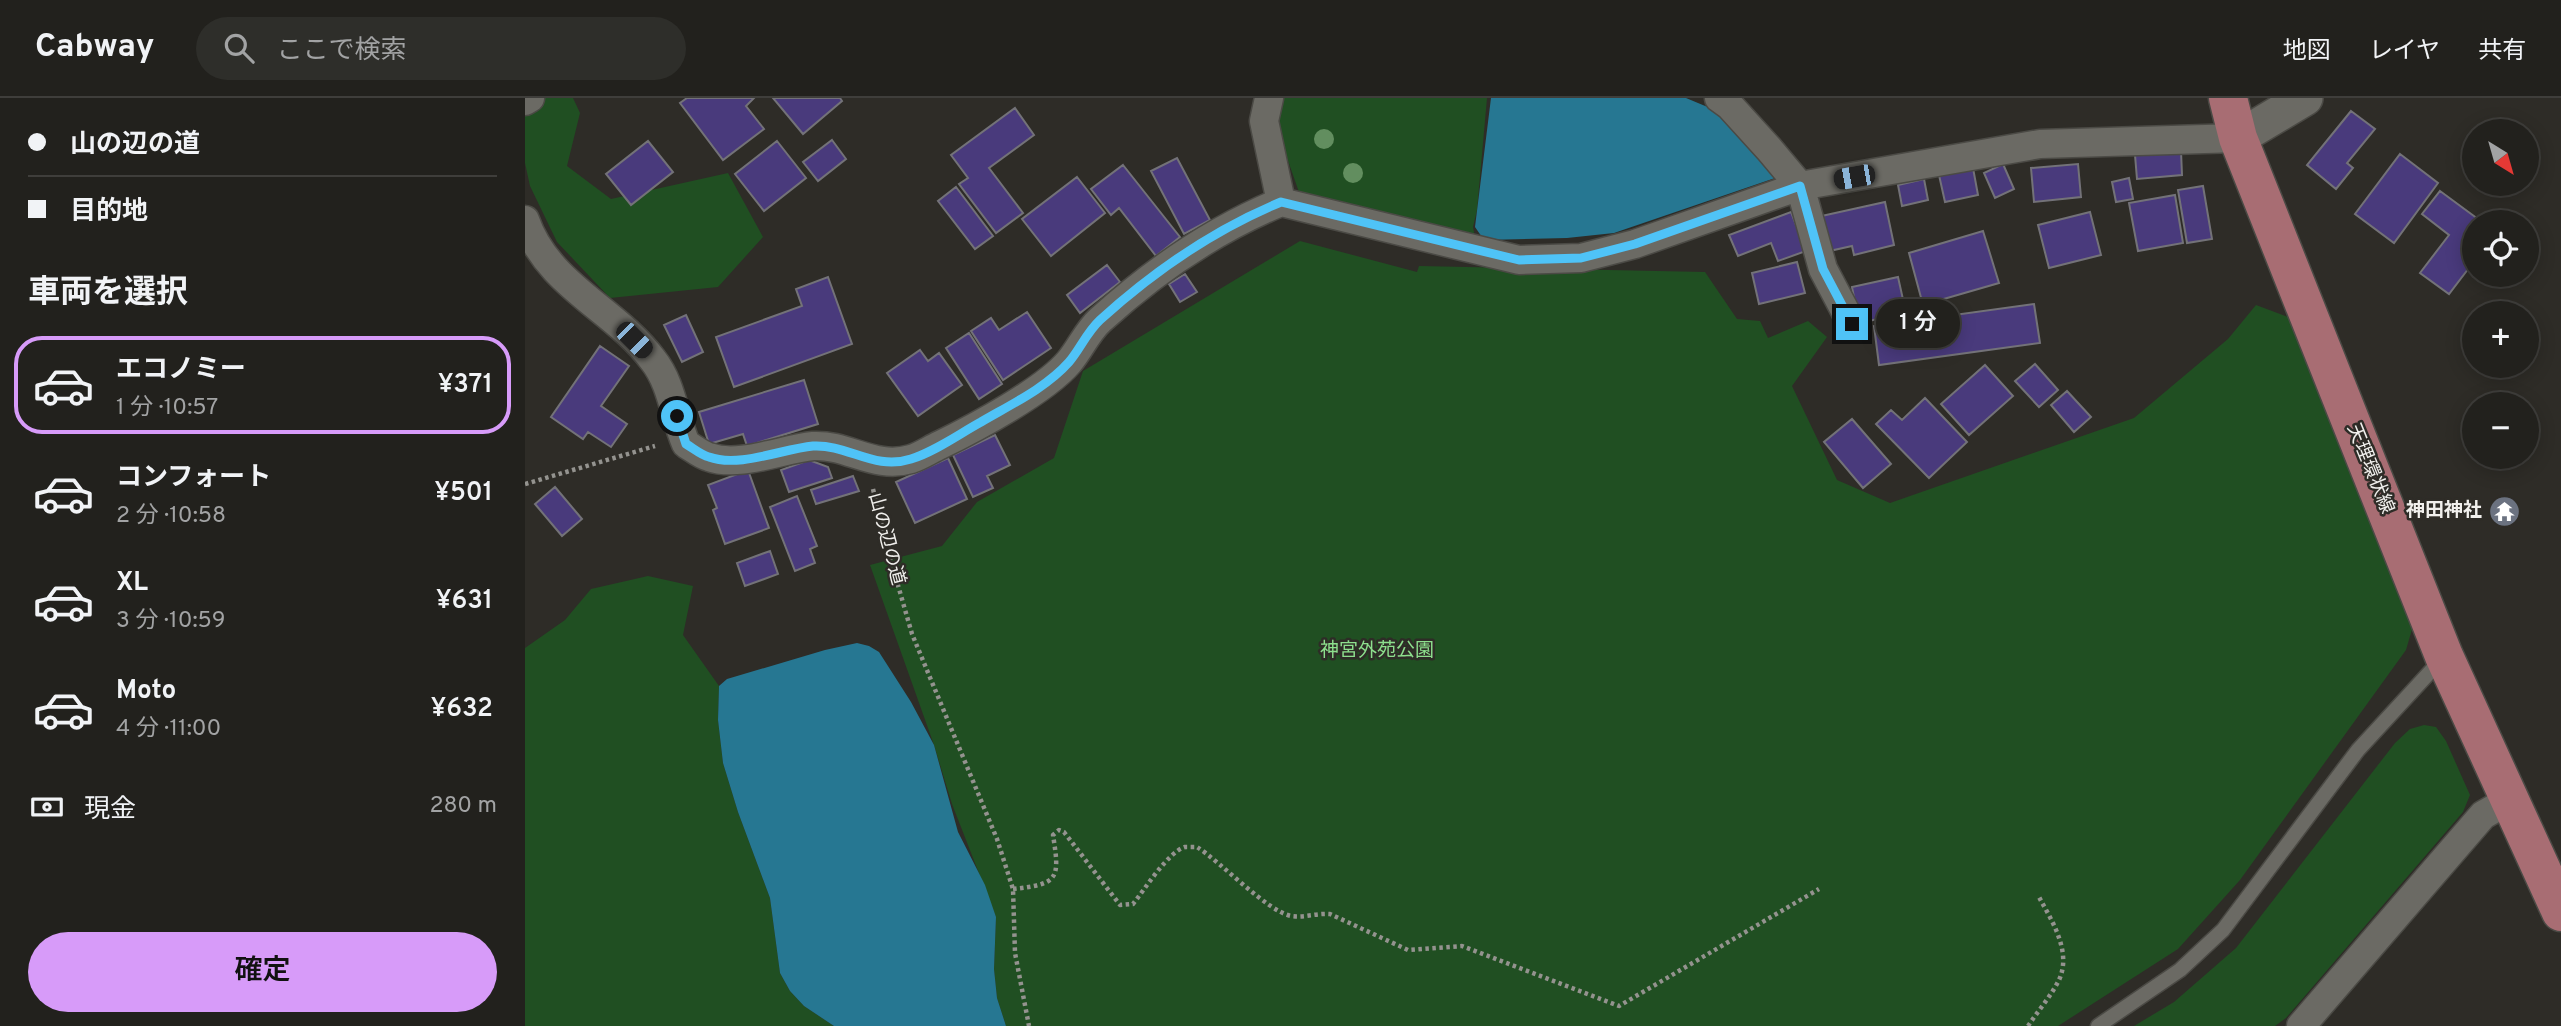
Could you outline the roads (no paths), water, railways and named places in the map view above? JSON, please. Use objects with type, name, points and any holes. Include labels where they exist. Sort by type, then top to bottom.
[{"type":"main road","name":"天理環状線","points":[[2228,98],[2238,138],[2444,656],[2561,912]]},
{"type":"street","points":[[525,101],[530,98]]},
{"type":"street","points":[[1269,98],[1264,121],[1281,202]]},
{"type":"street","points":[[1719,98],[1753,131],[1800,186],[1823,269],[1852,324]]},
{"type":"street","points":[[525,220],[532,240],[547,261],[568,284],[634,340],[664,374],[686,444],[709,458],[730,460],[815,446],[884,463],[911,459],[956,437],[1042,385],[1068,363],[1097,323],[1150,278],[1201,243],[1249,215],[1281,202],[1519,260],[1581,258],[1635,244],[1800,186],[2040,144],[2238,138],[2305,98]]},
{"type":"street","points":[[2301,1026],[2483,815],[2511,799]]},
{"type":"lane","points":[[2098,1026],[2180,970],[2223,930],[2358,750],[2444,656]]},
{"type":"water","points":[[1491,98],[1686,98],[1722,113],[1778,177],[1614,233],[1567,238],[1484,240],[1475,227]]},
{"type":"water","points":[[857,643],[879,652],[934,745],[958,832],[985,885],[996,917],[994,969],[997,998],[1006,1026],[834,1026],[804,1006],[790,991],[780,973],[770,898],[723,763],[718,720],[719,686],[727,679]]},
{"type":"place","name":"神田神社","points":[[2505,511]]},
{"type":"park label","name":"神宮外苑公園","points":[[1377,651]]}]
